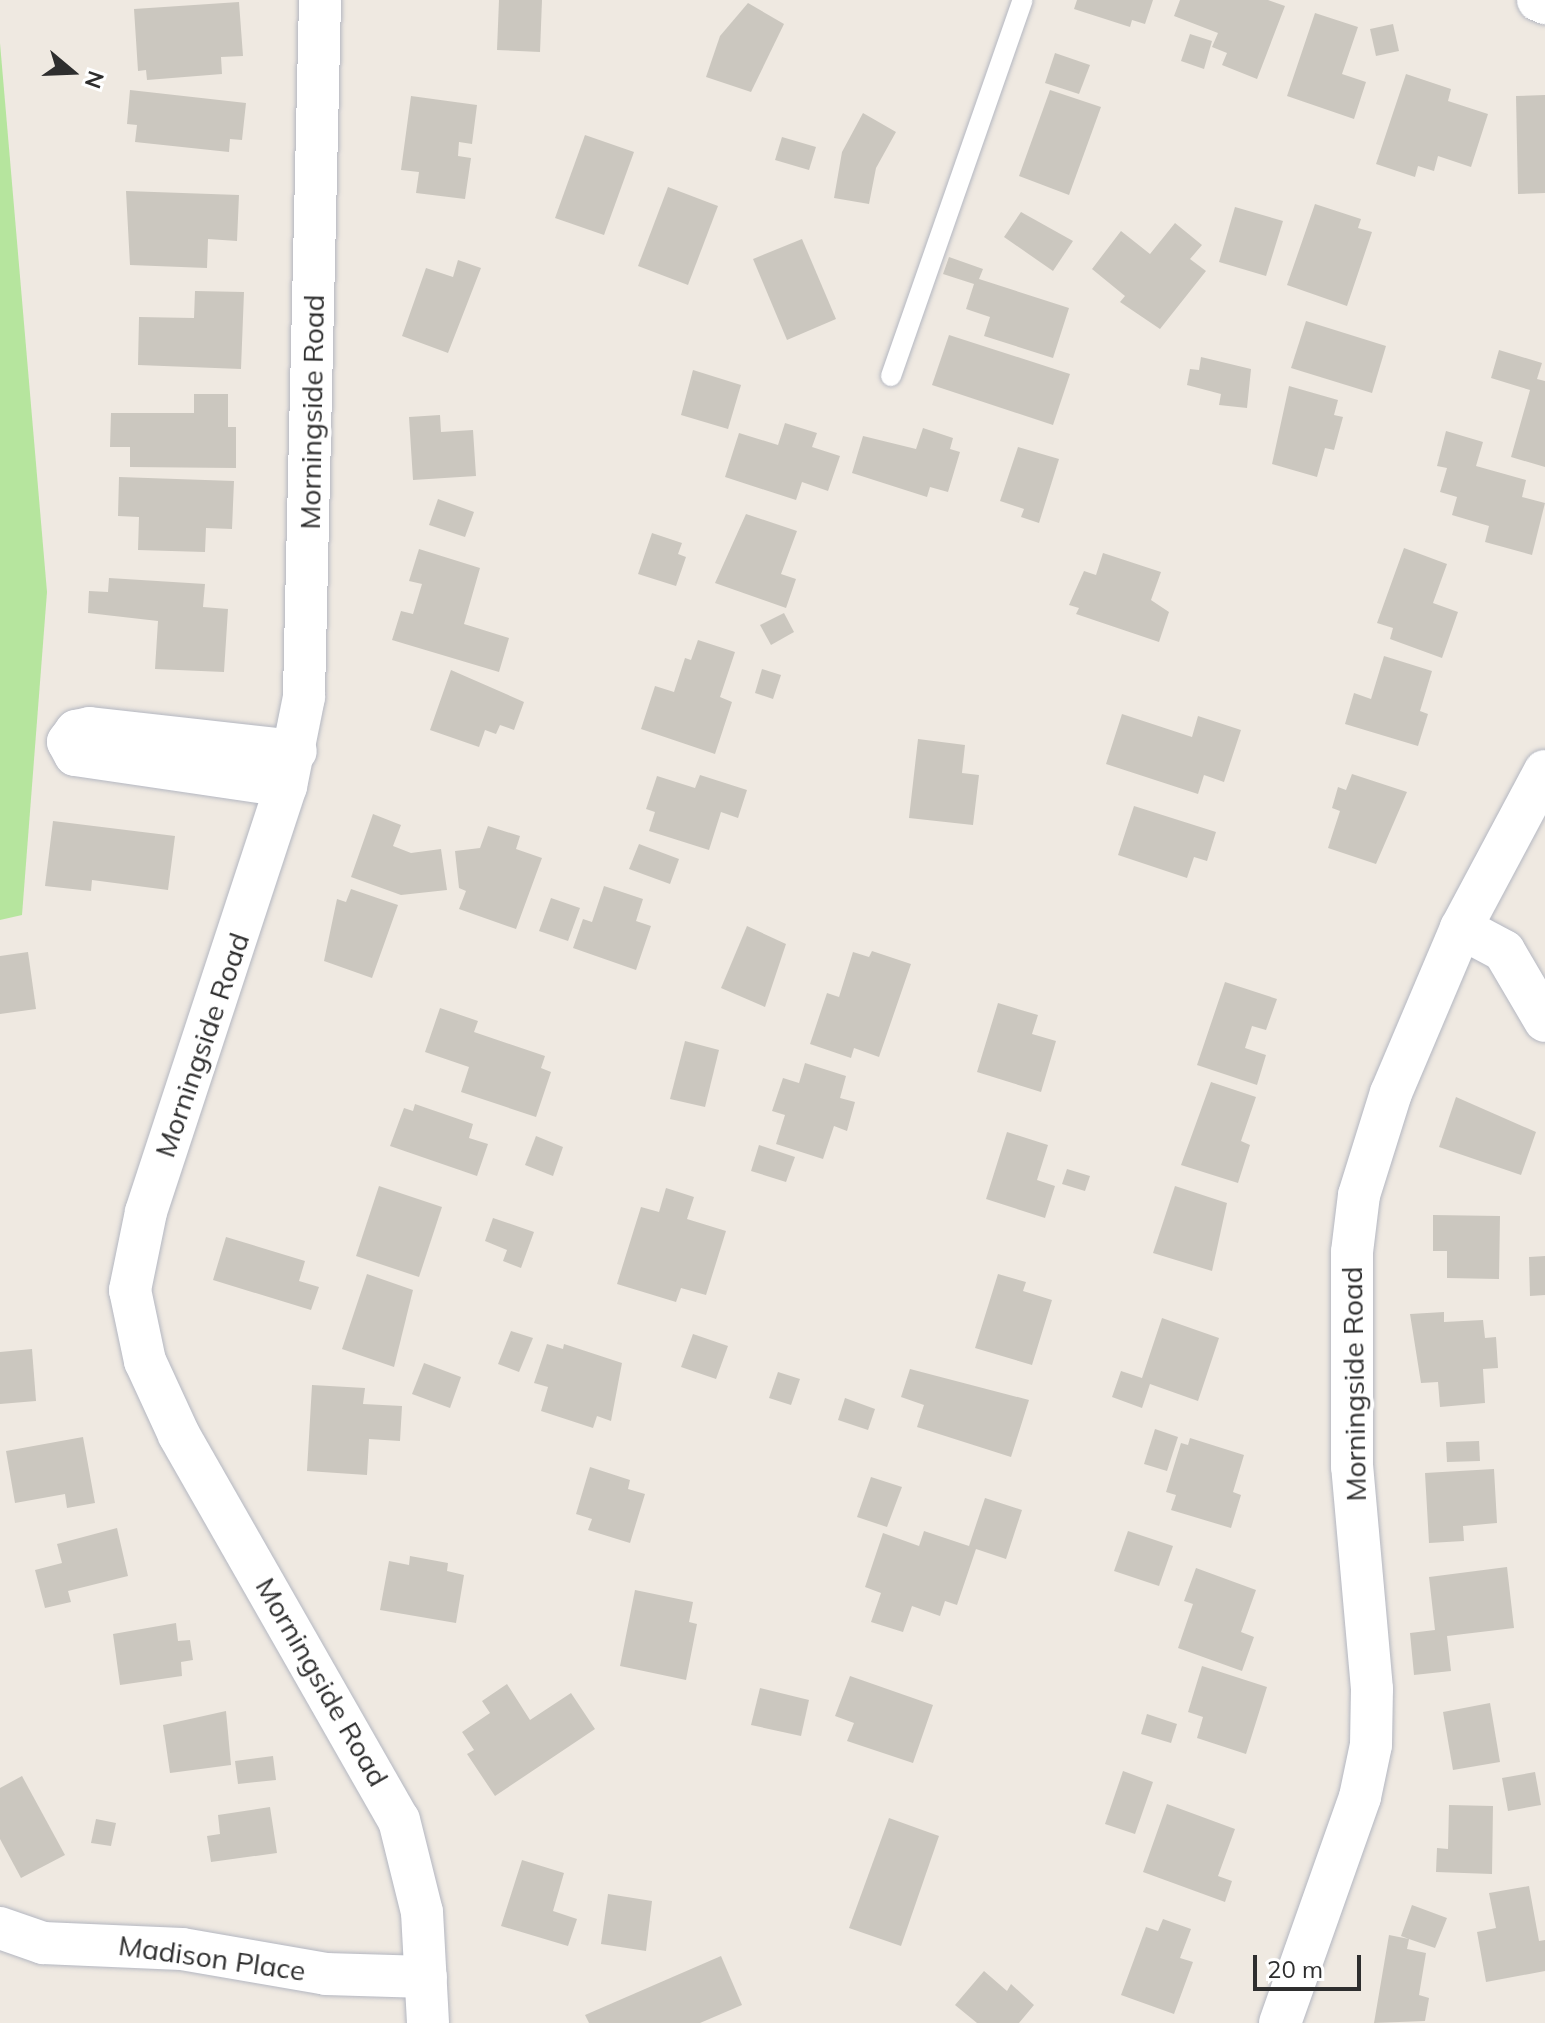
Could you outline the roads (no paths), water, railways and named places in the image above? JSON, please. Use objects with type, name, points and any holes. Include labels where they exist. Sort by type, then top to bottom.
[{"type":"street","name":"Morningside Road","points":[[320,0],[307,647],[291,769],[146,1212],[130,1290],[145,1361],[172,1421],[399,1820],[422,1912],[428,2023]]},
{"type":"street","points":[[1538,0],[1545,3]]},
{"type":"street","name":"Morningside Road","points":[[1280,2023],[1355,1810],[1371,1745],[1372,1689],[1352,1467],[1352,1266],[1359,1195],[1391,1093],[1461,928],[1545,771]]},
{"type":"street","points":[[1461,928],[1504,951],[1545,1021]]},
{"type":"street","name":"Madison Place","points":[[0,1928],[43,1943],[182,1949],[326,1974],[426,1977]]},
{"type":"lane","points":[[891,376],[1023,0]]}]
